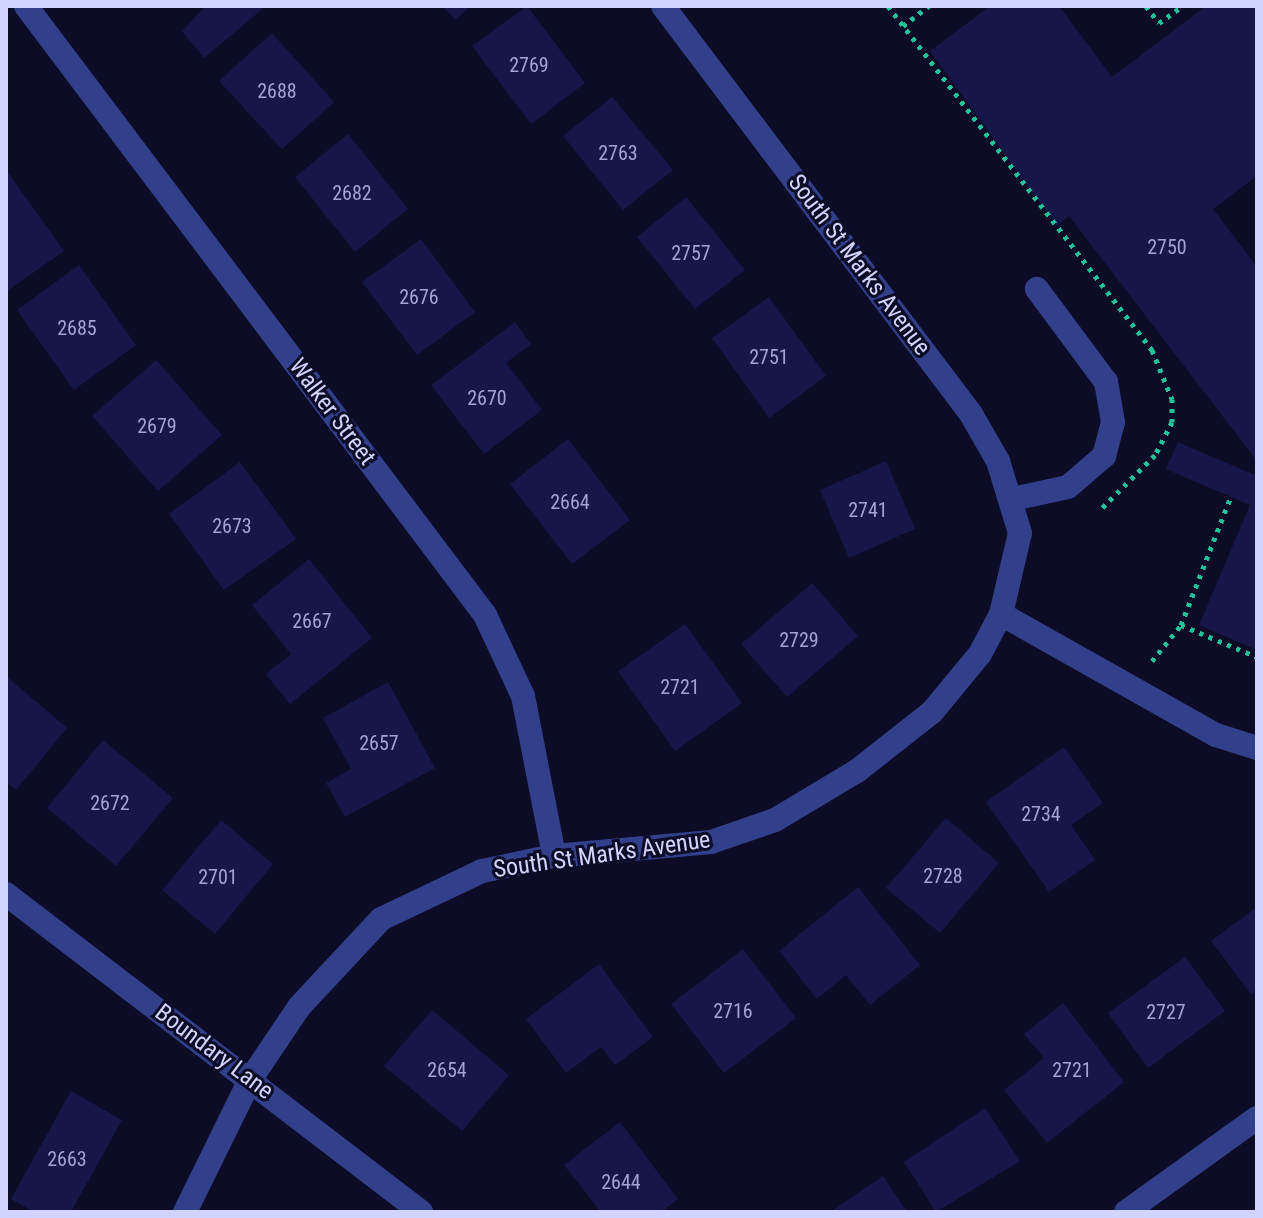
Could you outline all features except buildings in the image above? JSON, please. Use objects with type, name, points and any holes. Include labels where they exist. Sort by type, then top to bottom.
[{"type":"street","name":"Walker Street","points":[[26,6],[485,615],[523,696],[554,856]]},
{"type":"street","name":"South St Marks Avenue","points":[[185,1212],[250,1080],[319,983],[381,919],[482,871],[554,856],[711,842],[775,820],[857,771],[932,712],[980,654],[1001,614],[1020,533],[1013,499],[971,414],[663,6]]},
{"type":"street","points":[[1013,499],[1068,487],[1104,456],[1113,422],[1106,382],[1037,289]]},
{"type":"street","points":[[1001,614],[1216,735],[1257,748]]},
{"type":"street","name":"Boundary Lane","points":[[6,894],[421,1212]]},
{"type":"street","points":[[1126,1212],[1257,1118]]},
{"type":"path","points":[[903,26],[929,6]]},
{"type":"path","points":[[1146,6],[1159,23],[1182,6]]},
{"type":"path","points":[[1131,687],[1181,625],[1231,496]]},
{"type":"path","points":[[1181,625],[1257,657]]}]
